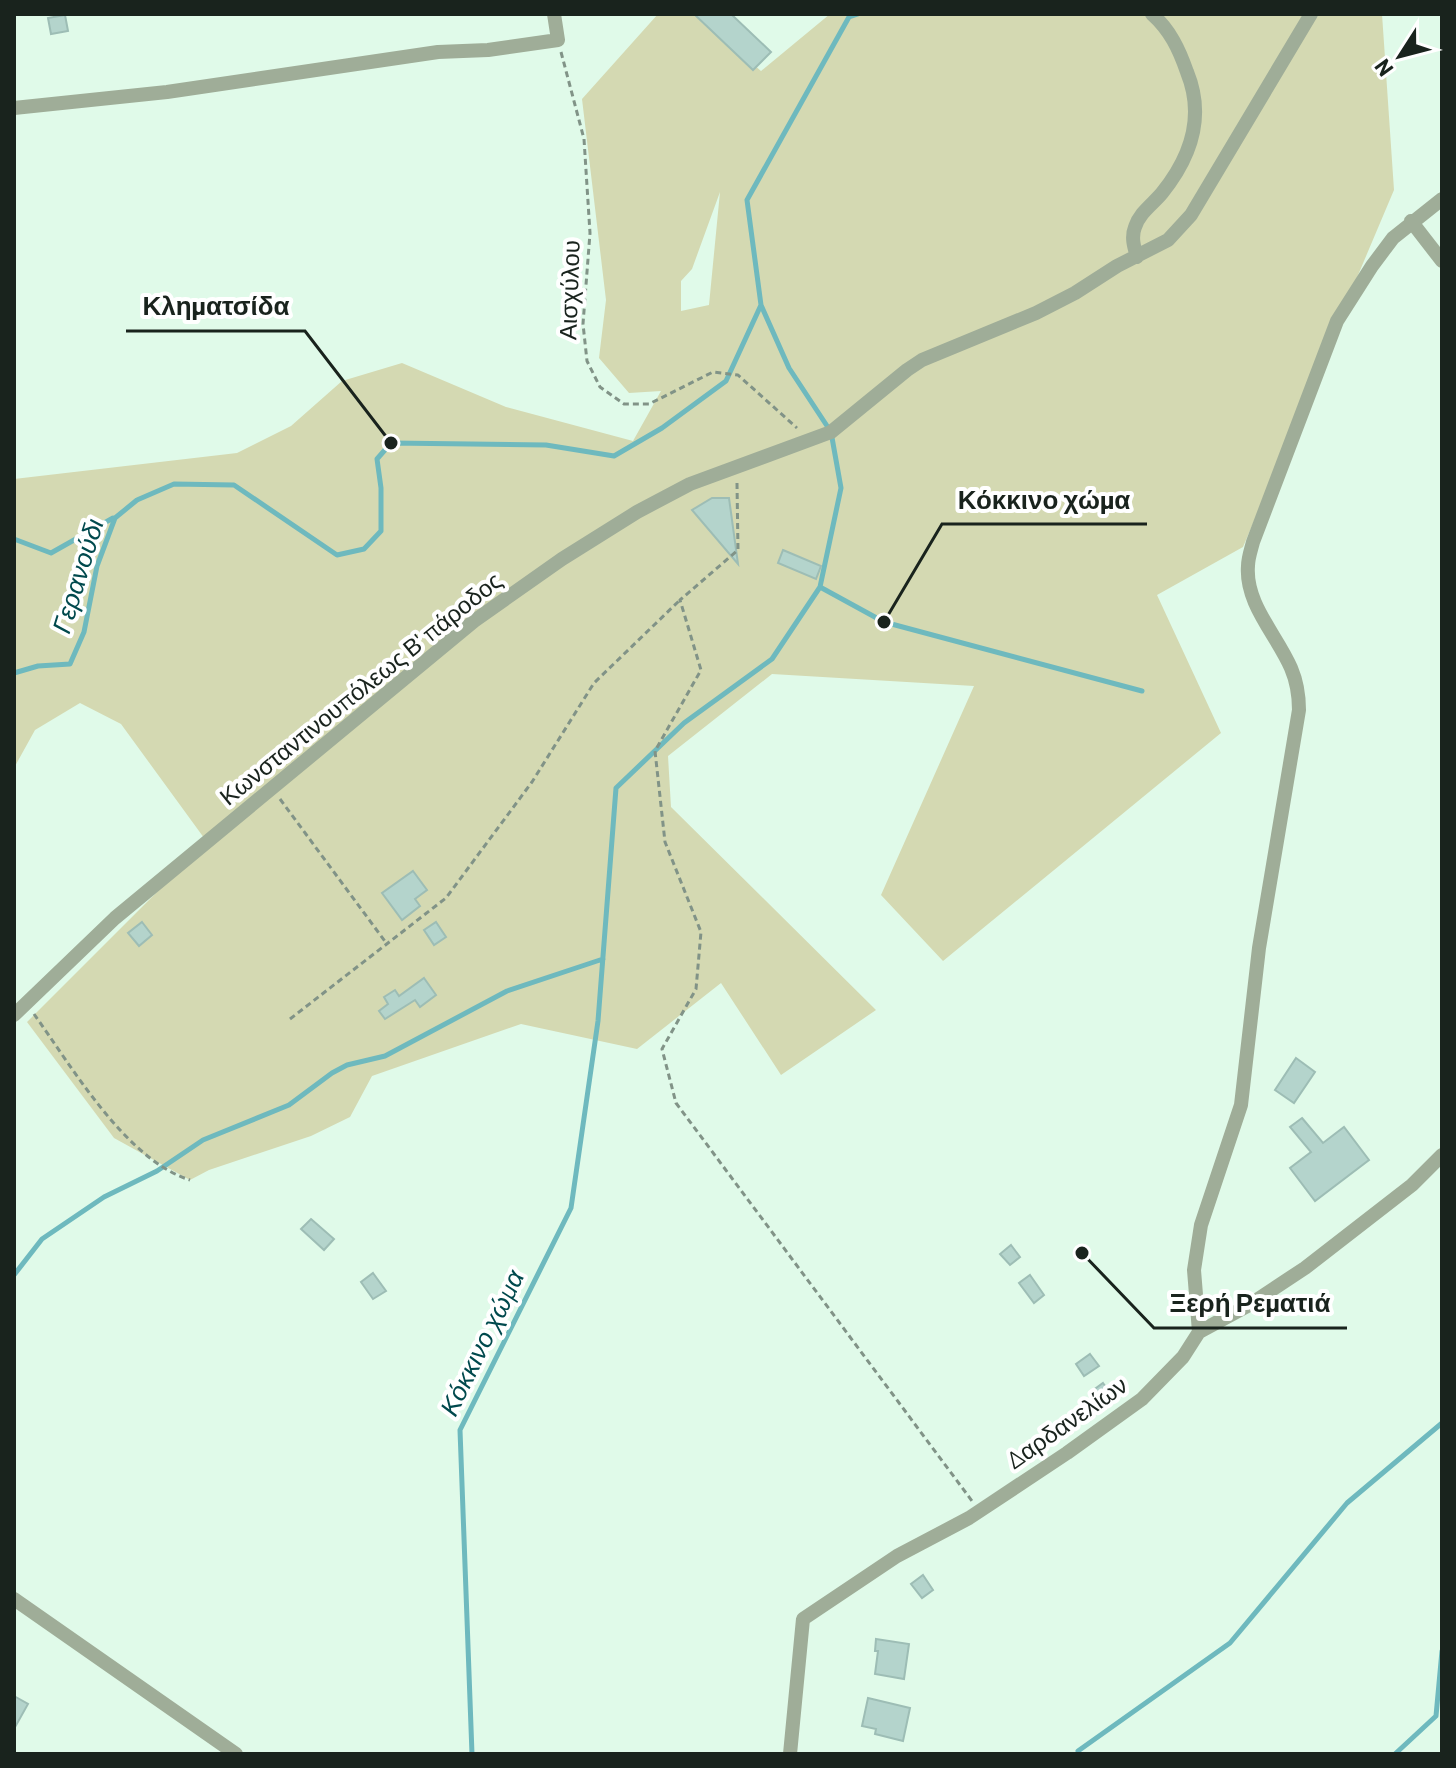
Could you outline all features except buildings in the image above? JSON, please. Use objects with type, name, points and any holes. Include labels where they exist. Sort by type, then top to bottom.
[{"type":"street","points":[[14,108],[167,92],[438,52],[488,50],[558,40],[554,14]]},
{"type":"street","points":[[1137,257],[1132,243],[1134,228],[1142,213],[1179,171],[1192,143],[1197,117],[1191,81],[1177,46],[1163,24],[1152,14]]},
{"type":"street","name":"Κωνσταντινουπόλεως Β' πάροδος","points":[[14,1015],[115,918],[474,621],[562,559],[637,512],[690,484],[812,442],[831,432],[922,360],[1036,313],[1168,240],[1191,215],[1311,14]]},
{"type":"street","points":[[1199,1332],[1194,1270],[1201,1225],[1241,1105],[1259,948],[1299,710],[1291,668],[1256,605],[1249,585],[1248,566],[1253,542],[1337,321],[1393,238],[1442,199]]},
{"type":"street","points":[[1411,221],[1442,261]]},
{"type":"street","name":"Δαρδανελίων","points":[[790,1754],[803,1619],[897,1556],[979,1511],[1142,1399],[1183,1357],[1199,1332],[1249,1305],[1305,1268],[1412,1185],[1442,1155]]},
{"type":"street","points":[[14,1599],[236,1754]]},
{"type":"path","name":"Αισχύλου","points":[[558,40],[584,139],[590,233],[583,324],[587,361],[600,387],[624,404],[649,404],[713,372],[738,375],[812,442]]},
{"type":"path","points":[[290,1019],[446,898],[532,782],[594,683],[680,600],[738,550],[736,467]]},
{"type":"path","points":[[680,600],[701,670],[655,751],[665,842],[701,932],[696,989],[662,1049],[676,1103],[979,1511]]},
{"type":"path","points":[[272,790],[387,944]]},
{"type":"path","points":[[27,1004],[99,1105],[126,1136],[172,1174],[190,1180]]},
{"type":"green space","points":[[658,14],[695,14],[761,71],[830,14],[1382,14],[1394,190],[1243,547],[1157,595],[1221,733],[943,961],[881,895],[974,686],[772,674],[668,756],[671,807],[876,1010],[781,1075],[721,983],[637,1049],[521,1024],[372,1076],[350,1117],[311,1136],[209,1170],[190,1180],[114,1138],[27,1022],[207,842],[121,724],[80,703],[35,730],[14,768],[14,479],[237,453],[291,426],[342,381],[402,363],[506,407],[633,441],[661,391],[629,393],[599,358],[606,300],[582,99]],"holes":[[[720,192],[709,305],[681,311],[681,281],[692,269]]]},
{"type":"waterway","name":"Γερανούδι","points":[[14,673],[38,666],[70,664],[84,632],[97,566],[115,518],[137,500],[174,484],[234,485],[337,555],[364,549],[381,531],[377,459],[391,443],[546,445],[614,456],[662,428],[726,381],[761,305],[747,200],[849,17],[858,14]]},
{"type":"waterway","name":"Κόκκινο χώμα","points":[[472,1754],[460,1430],[571,1208],[598,1021],[616,788],[684,723],[772,659],[820,587],[841,488],[831,432],[789,368],[761,305]]},
{"type":"waterway","name":"Γερανούδι","points":[[14,539],[51,553],[113,518]]},
{"type":"waterway","name":"Κόκκινο χώμα","points":[[820,587],[884,622],[1142,691]]},
{"type":"waterway","name":"Κόκκινο χώμα","points":[[14,1275],[42,1239],[104,1197],[157,1171],[203,1140],[289,1105],[347,1065],[385,1056],[507,991],[603,959]]},
{"type":"waterway","points":[[1078,1751],[1230,1643],[1347,1503],[1442,1423]]},
{"type":"waterway","points":[[1395,1754],[1436,1716],[1442,1651]]},
{"type":"place","name":"Κληματσίδα","points":[[391,443]]},
{"type":"place","name":"Κόκκινο χώμα","points":[[884,622]]},
{"type":"place","name":"Ξερή Ρεματιά","points":[[1082,1253]]}]
